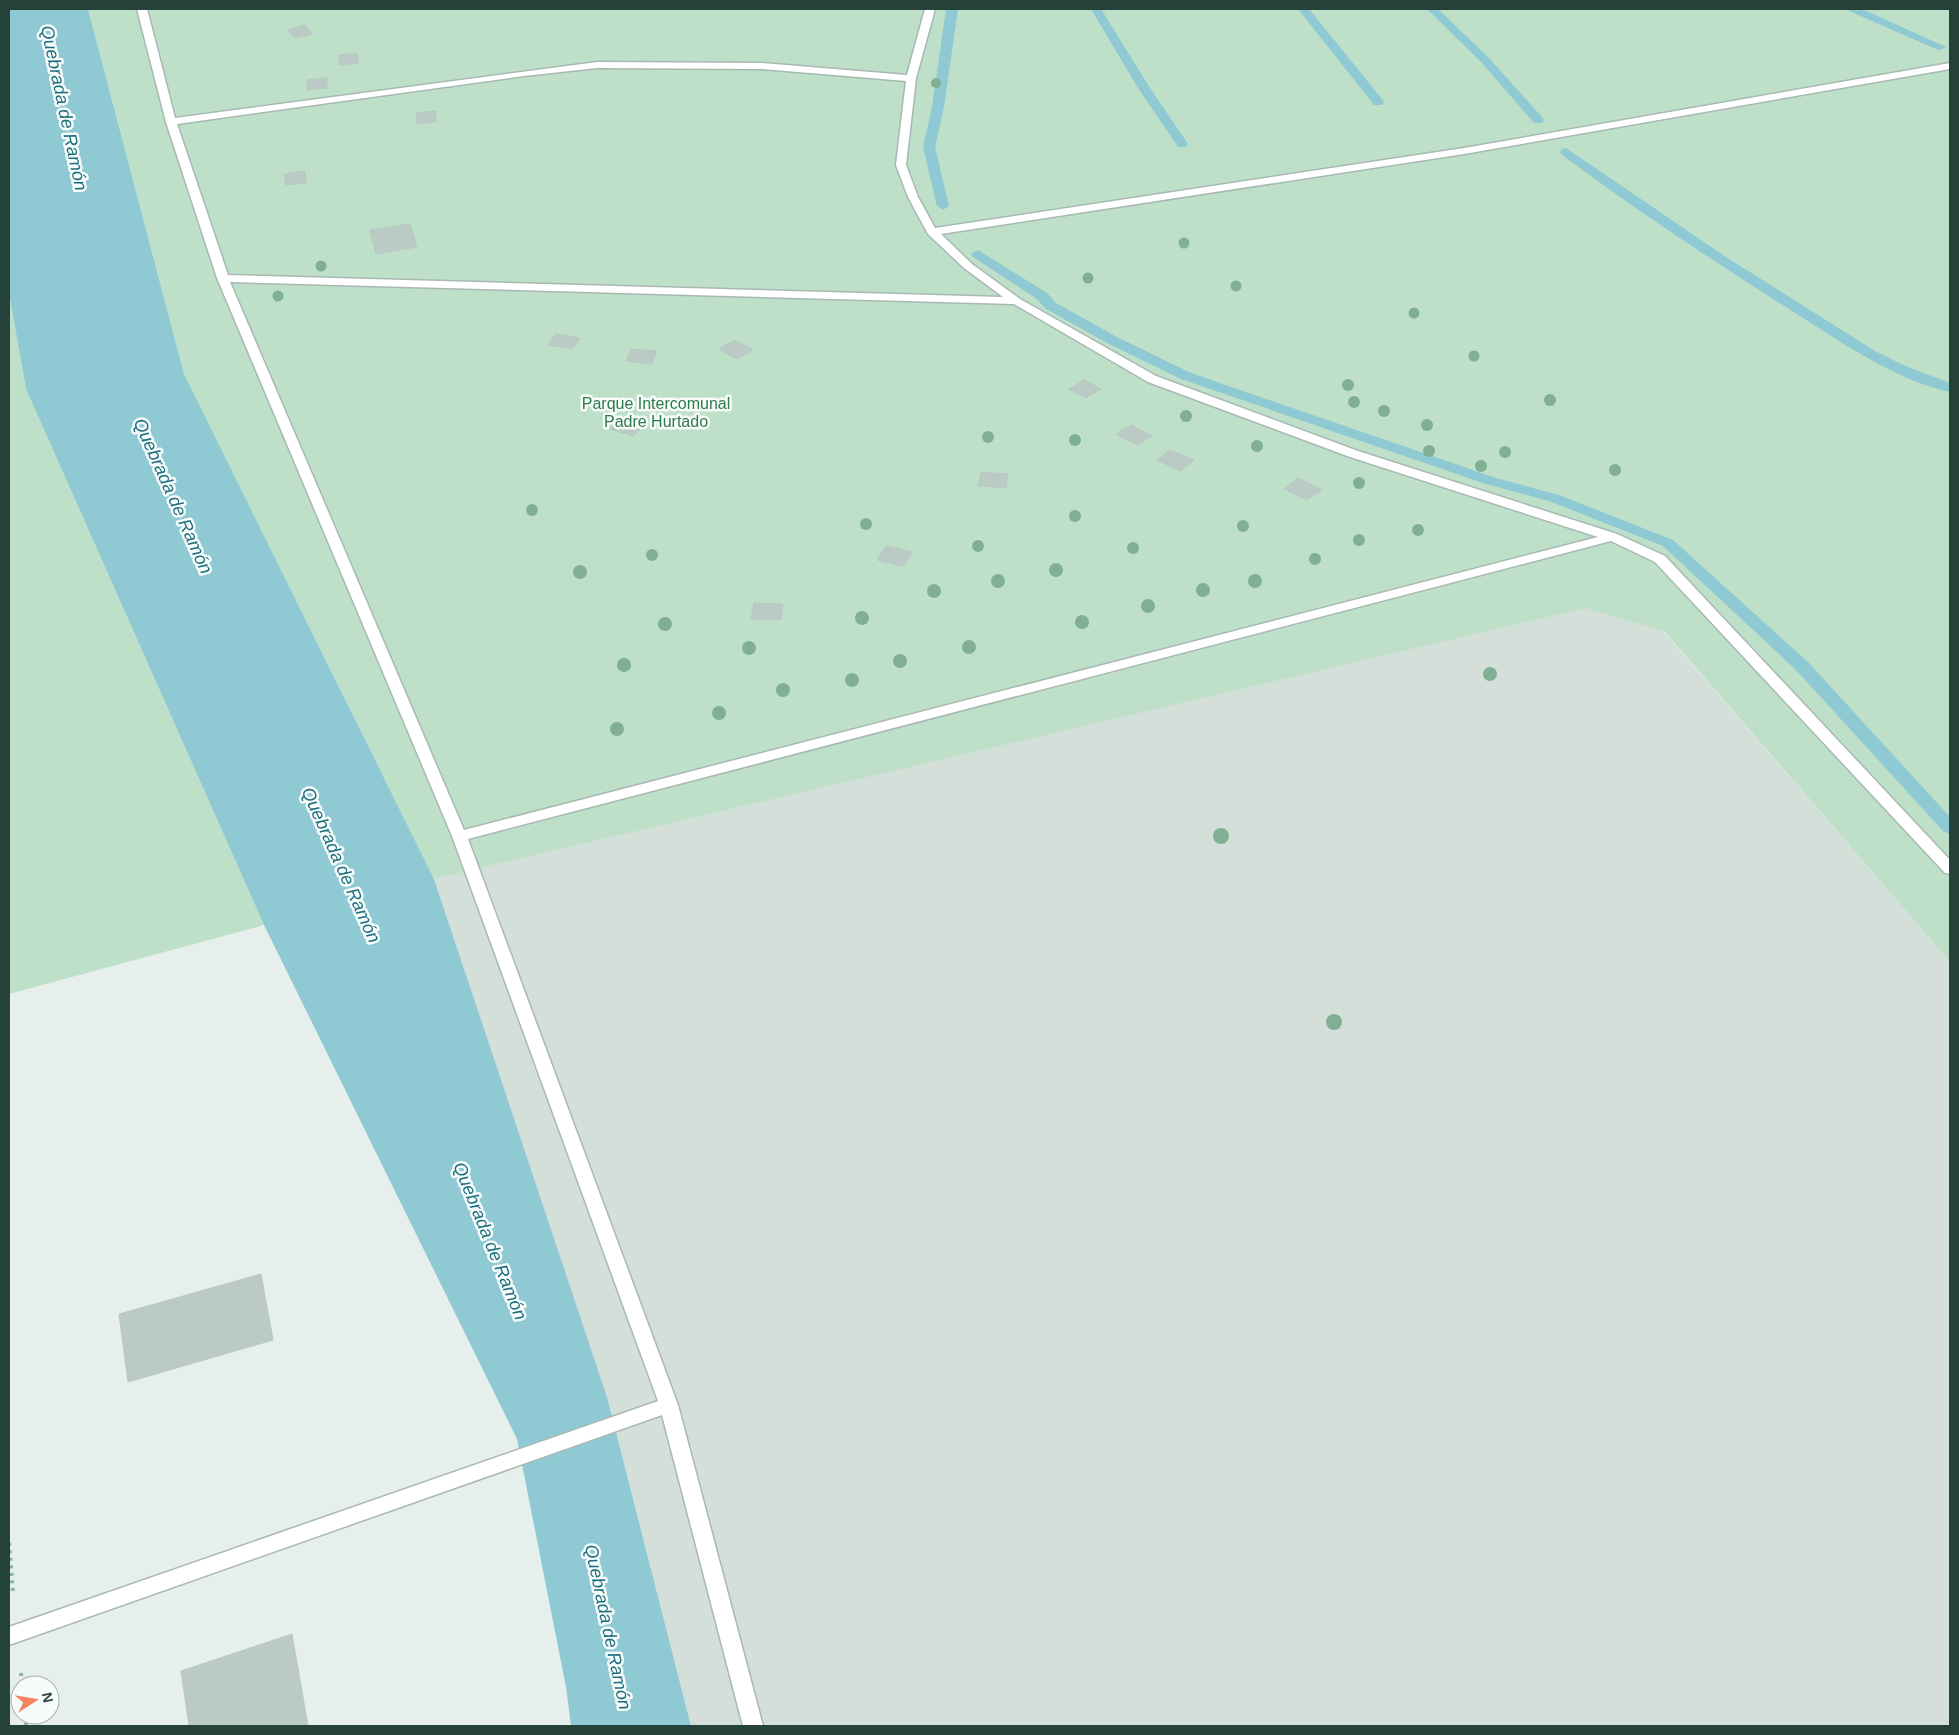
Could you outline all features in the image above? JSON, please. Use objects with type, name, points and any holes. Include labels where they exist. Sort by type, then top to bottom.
[{"type":"lane","points":[[142,9],[171,122],[223,278],[459,836],[669,1405],[753,1726]]},
{"type":"lane","points":[[930,9],[911,78],[901,165],[913,197],[932,232],[968,266],[1016,301],[1152,379],[1354,454],[1612,537],[1660,559],[1950,869]]},
{"type":"lane","points":[[171,122],[524,73],[597,65],[762,66],[911,78]]},
{"type":"lane","points":[[932,232],[1464,151],[1950,66]]},
{"type":"lane","points":[[223,278],[1016,301]]},
{"type":"lane","points":[[459,836],[1612,537]]},
{"type":"lane","points":[[9,1636],[669,1405]]},
{"type":"shaded area","points":[[1586,607],[1664,632],[1950,962],[1950,1726],[691,1726],[607,1397],[434,879]]},
{"type":"green space","name":"Parque Intercomunal Padre Hurtado","points":[[88,9],[1950,9],[1950,962],[1665,632],[1586,608],[434,879],[184,374]]},
{"type":"green space","points":[[9,293],[26,389],[264,925],[9,994]]},
{"type":"water","name":"Quebrada de Ramón","points":[[9,9],[88,9],[184,374],[434,879],[607,1397],[691,1726],[571,1726],[566,1687],[517,1439],[264,925],[26,389],[9,293]]},
{"type":"building","points":[[305,25],[313,34],[295,38],[287,30]]},
{"type":"building","points":[[357,53],[359,63],[339,65],[339,55]]},
{"type":"building","points":[[327,78],[327,88],[307,90],[307,80]]},
{"type":"building","points":[[436,111],[436,122],[417,124],[416,113]]},
{"type":"building","points":[[305,171],[306,183],[286,185],[284,174]]},
{"type":"building","points":[[410,224],[417,247],[376,254],[370,230]]},
{"type":"building","points":[[556,334],[580,338],[572,349],[548,345]]},
{"type":"building","points":[[735,340],[753,350],[737,359],[719,349]]},
{"type":"building","points":[[631,349],[657,351],[652,364],[626,361]]},
{"type":"building","points":[[1084,380],[1101,389],[1086,398],[1069,389]]},
{"type":"building","points":[[623,417],[646,424],[633,436],[610,429]]},
{"type":"building","points":[[1131,425],[1152,436],[1137,445],[1116,434]]},
{"type":"building","points":[[1170,450],[1194,460],[1180,471],[1157,460]]},
{"type":"building","points":[[981,472],[1008,474],[1006,488],[978,486]]},
{"type":"building","points":[[1298,478],[1322,490],[1307,500],[1284,489]]},
{"type":"building","points":[[886,546],[913,552],[903,566],[877,560]]},
{"type":"building","points":[[754,603],[783,604],[781,620],[751,619]]},
{"type":"building","points":[[261,1274],[273,1340],[128,1382],[119,1314]]},
{"type":"building","points":[[292,1634],[308,1726],[189,1726],[181,1671]]},
{"type":"waterway","points":[[943,206],[929,147],[938,107],[952,9]]},
{"type":"waterway","points":[[1096,9],[1144,88],[1182,144]]},
{"type":"waterway","points":[[1303,9],[1378,102]]},
{"type":"waterway","points":[[1432,9],[1485,60],[1538,120]]},
{"type":"waterway","points":[[1853,9],[1940,47]]},
{"type":"waterway","points":[[1566,152],[1635,203],[1870,354],[1898,368],[1950,388]]},
{"type":"waterway","points":[[978,254],[1042,296],[1051,306],[1112,340],[1186,376],[1491,481],[1554,498],[1632,527],[1668,543],[1802,666],[1950,828]]}]
